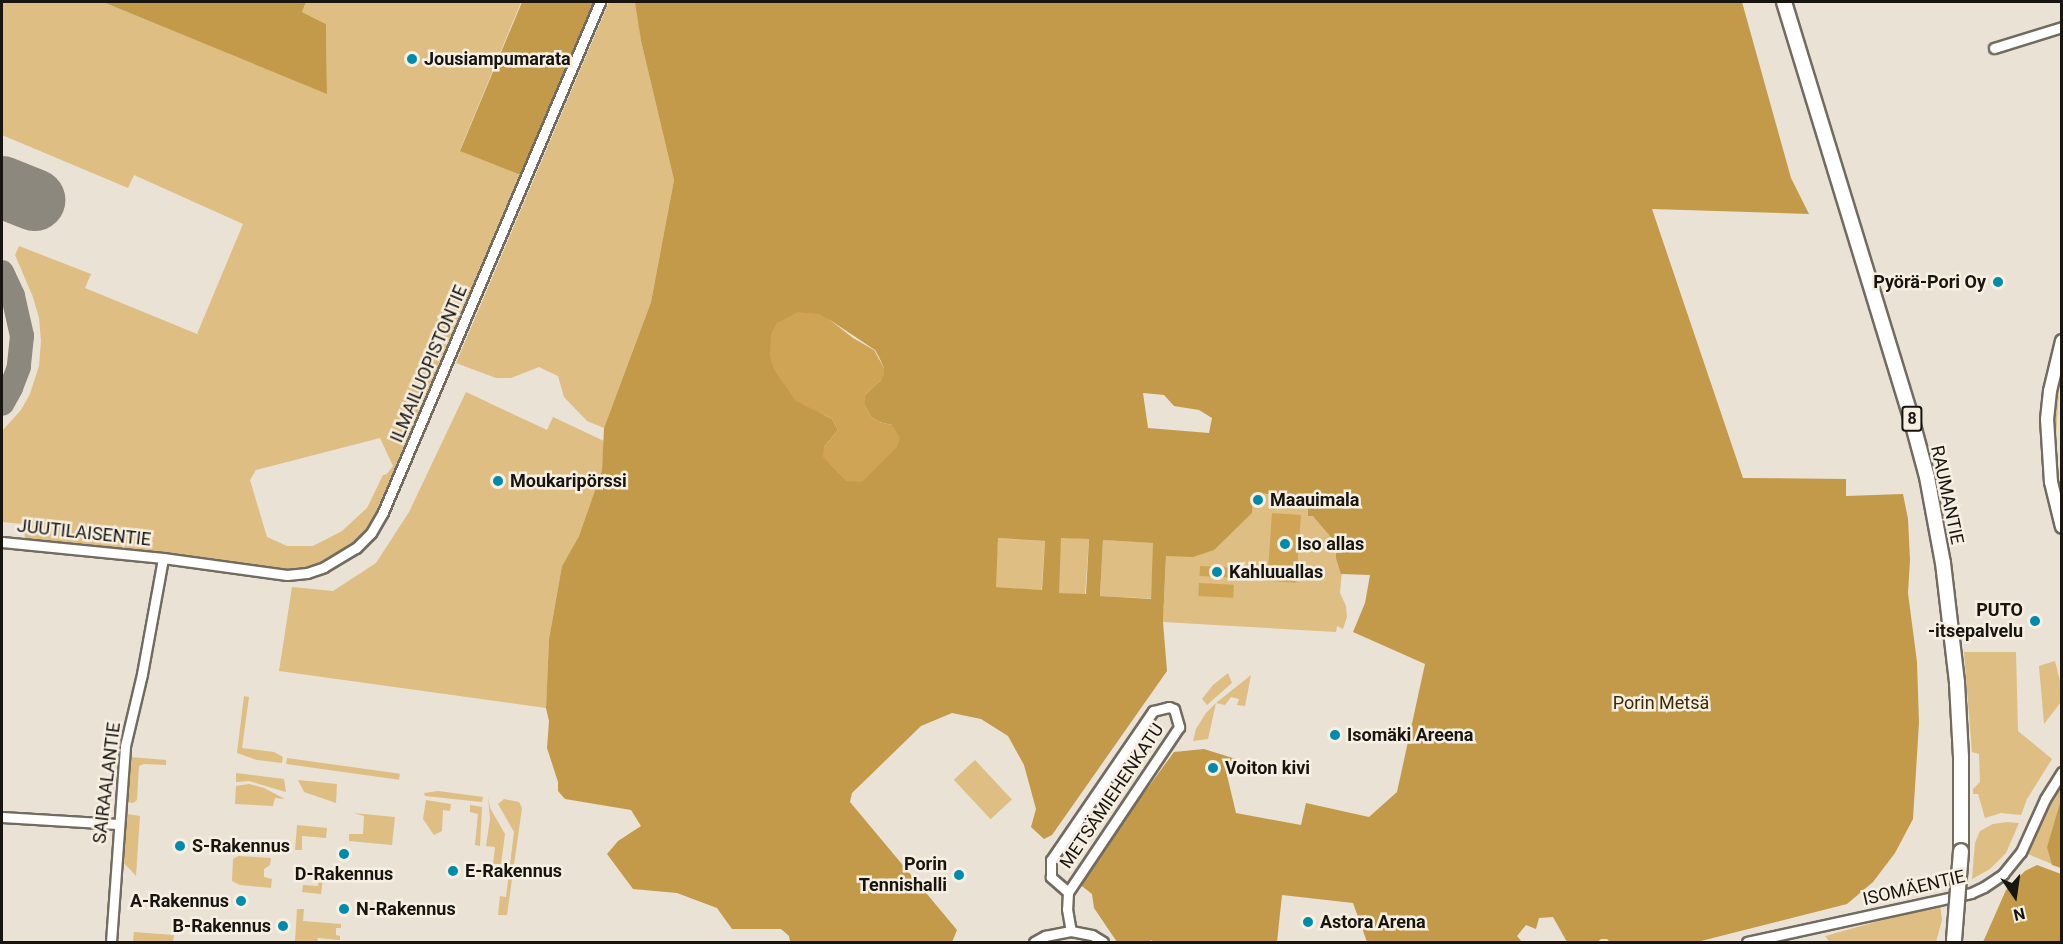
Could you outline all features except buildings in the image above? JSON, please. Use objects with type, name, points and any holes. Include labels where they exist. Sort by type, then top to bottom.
[{"type":"highway","name":"RAUMANTIE","points":[[1784,2],[1910,414],[1927,477],[1943,563],[1957,683],[1961,758],[1961,851],[1954,941]]},
{"type":"main road","points":[[2061,341],[2050,391],[2047,419],[2051,482],[2061,527]]},
{"type":"street","name":"ILMAILUOPISTONTIE","points":[[164,558],[269,574],[307,573],[341,558],[371,533],[383,512],[445,370],[600,2]]},
{"type":"street","points":[[1994,48],[2061,27]]},
{"type":"street","name":"JUUTILAISENTIE","points":[[2,542],[164,558]]},
{"type":"street","name":"SAIRAALANTIE","points":[[111,942],[117,824],[125,746],[142,674],[164,558]]},
{"type":"street","name":"METSÄMIEHENKATU","points":[[1068,892],[1051,877],[1051,860],[1153,711],[1169,706],[1174,709],[1179,727],[1068,892],[1067,909],[1071,931]]},
{"type":"street","name":"ISOMÄENTIE","points":[[1748,942],[1971,893],[1984,887],[2003,874],[2021,852],[2045,799],[2061,772]]},
{"type":"street","points":[[2,817],[117,824]]},
{"type":"street","points":[[1034,942],[1045,936],[1071,931],[1092,935],[1103,942]]},
{"type":"shaded area","points":[[2,2],[103,2],[327,93],[326,24],[302,12],[306,2],[521,2],[460,150],[526,177],[382,514],[356,548],[307,573],[25,544],[24,524],[2,522],[2,431],[21,410],[30,394],[39,366],[41,341],[39,318],[33,297],[15,255],[19,246],[91,274],[85,288],[197,334],[243,224],[134,175],[128,188],[2,135]],"holes":[[[380,438],[393,466],[387,474],[383,475],[367,508],[342,531],[313,546],[287,546],[267,537],[250,480],[256,470]]]},
{"type":"shaded area","points":[[609,2],[636,2],[641,41],[674,180],[651,302],[604,428],[587,421],[564,397],[558,376],[539,367],[511,378],[496,378],[456,363]]},
{"type":"shaded area","points":[[798,312],[819,314],[830,320],[853,338],[874,350],[884,368],[881,380],[865,395],[865,406],[871,417],[879,422],[892,425],[900,438],[897,447],[862,482],[846,481],[823,457],[824,447],[838,430],[832,419],[796,401],[774,370],[770,356],[771,334],[777,323]]},
{"type":"shaded area","points":[[2061,361],[2056,439],[2061,505],[2052,440],[2053,408]]},
{"type":"shaded area","points":[[466,392],[547,430],[553,417],[604,441],[602,470],[579,536],[562,566],[549,639],[546,708],[279,671],[292,587],[333,591],[376,563],[409,512]]},
{"type":"shaded area","name":"Maauimala","points":[[1172,432],[1353,444],[1340,593],[1346,606],[1347,617],[1343,629],[1337,626],[1336,632],[1163,622]]},
{"type":"shaded area","name":"Iso allas","points":[[1272,513],[1301,515],[1296,583],[1267,581]]},
{"type":"shaded area","points":[[1061,537],[1089,539],[1085,595],[1057,593]]},
{"type":"shaded area","points":[[998,538],[1045,541],[1041,590],[995,587]]},
{"type":"shaded area","points":[[1103,540],[1154,543],[1151,599],[1100,596]]},
{"type":"shaded area","name":"Kahluuallas","points":[[1200,566],[1235,568],[1234,578],[1199,576]]},
{"type":"shaded area","points":[[1199,583],[1234,585],[1233,598],[1198,596]]},
{"type":"shaded area","points":[[1964,652],[2016,652],[2018,731],[2052,759],[2027,799],[2021,815],[2001,813],[1985,818],[1978,794],[1973,794],[1973,789],[1980,782],[1979,754],[1972,752]]},
{"type":"shaded area","points":[[2055,661],[2061,685],[2061,702],[2044,724],[2039,666]]},
{"type":"shaded area","points":[[1228,673],[1232,683],[1207,705],[1202,699],[1213,685]]},
{"type":"shaded area","points":[[1251,675],[1245,706],[1237,705],[1239,699],[1231,697],[1225,705],[1216,703]]},
{"type":"shaded area","points":[[244,696],[249,697],[242,748],[274,752],[283,757],[282,763],[257,760],[237,753]]},
{"type":"shaded area","points":[[1216,703],[1208,739],[1193,741],[1196,729],[1206,713]]},
{"type":"shaded area","points":[[130,757],[166,760],[166,765],[144,764],[139,766],[137,800],[133,803],[127,802]]},
{"type":"shaded area","points":[[287,758],[400,774],[399,780],[286,764]]},
{"type":"shaded area","points":[[975,760],[1012,799],[991,819],[954,780]]},
{"type":"shaded area","points":[[236,773],[284,779],[286,792],[249,781],[236,782]]},
{"type":"shaded area","points":[[298,780],[337,784],[336,803],[304,792]]},
{"type":"shaded area","points":[[2061,782],[2061,868],[2028,854],[2048,806]]},
{"type":"shaded area","points":[[249,784],[264,788],[285,799],[275,798],[273,806],[235,804],[236,786]]},
{"type":"shaded area","points":[[438,791],[483,797],[482,802],[425,796],[424,793]]},
{"type":"shaded area","points":[[488,797],[490,808],[505,834],[501,864],[493,864],[495,847],[486,846],[490,819]]},
{"type":"shaded area","points":[[504,799],[519,802],[522,808],[507,915],[498,915],[500,896],[506,897],[514,832],[498,804]]},
{"type":"shaded area","points":[[426,800],[451,804],[450,811],[443,810],[442,831],[434,835],[423,819]]},
{"type":"shaded area","points":[[470,805],[482,807],[480,846],[475,845],[478,814],[470,812]]},
{"type":"shaded area","points":[[353,813],[395,817],[392,845],[349,841],[349,834],[363,834],[364,816]]},
{"type":"shaded area","points":[[127,814],[140,816],[136,876],[123,862]]},
{"type":"shaded area","points":[[2019,823],[2006,853],[1990,869],[1972,879],[1975,843],[1980,831],[1993,824]]},
{"type":"shaded area","points":[[297,825],[327,828],[326,838],[302,836],[302,850],[295,850]]},
{"type":"shaded area","points":[[238,856],[271,858],[270,865],[264,869],[264,877],[272,879],[271,888],[240,885],[232,881],[233,859]]},
{"type":"shaded area","points":[[324,870],[384,875],[355,877],[355,881],[323,878],[321,894],[302,892],[303,885],[318,886],[320,874]]},
{"type":"shaded area","points":[[1940,904],[1942,920],[1936,942],[1830,942],[1825,936]]},
{"type":"shaded area","points":[[297,909],[304,909],[303,921],[341,924],[341,928],[336,928],[336,935],[340,936],[340,940],[318,938],[317,942],[295,942]]},
{"type":"shaded area","points":[[134,932],[174,935],[173,942],[133,942]]},
{"type":"green space","points":[[103,2],[306,2],[302,12],[326,24],[327,94]]},
{"type":"green space","points":[[522,2],[601,2],[526,177],[460,151]]},
{"type":"green space","name":"Porin Metsä","points":[[635,2],[1742,2],[1791,178],[1809,214],[1652,209],[1743,478],[1846,479],[1846,496],[1903,494],[1908,519],[1910,560],[1908,593],[1917,662],[1919,723],[1913,819],[1895,853],[1873,882],[1847,904],[1697,942],[1610,942],[1607,939],[1601,939],[1597,942],[1567,942],[1553,917],[1539,918],[1536,929],[1526,925],[1517,936],[1522,942],[1367,942],[1353,903],[1282,895],[1277,942],[1154,942],[1151,940],[1149,942],[1117,942],[1094,908],[1092,894],[1078,883],[1174,752],[1204,749],[1236,759],[1237,768],[1227,766],[1226,771],[1236,813],[1301,825],[1306,803],[1369,817],[1397,792],[1425,664],[1353,632],[1365,603],[1370,575],[1341,574],[1336,558],[1336,543],[1313,516],[1308,516],[1308,496],[1253,493],[1252,513],[1214,550],[1193,557],[1166,556],[1163,622],[1167,671],[1052,835],[1044,839],[1031,827],[1036,809],[1024,765],[1008,736],[981,719],[952,713],[921,726],[852,793],[850,802],[957,930],[952,942],[790,942],[789,936],[781,929],[732,929],[717,908],[677,893],[633,889],[607,854],[618,841],[641,826],[631,810],[565,799],[558,791],[558,782],[547,748],[549,721],[546,708],[549,639],[562,566],[579,536],[602,470],[604,428],[651,302],[674,180],[641,41]],"holes":[[[830,320],[875,350],[884,368],[881,380],[865,395],[865,406],[871,417],[879,422],[892,425],[846,480],[824,457],[824,447],[838,430],[832,419],[824,415]],[[1143,393],[1164,395],[1174,406],[1199,410],[1212,418],[1209,433],[1148,428]],[[998,538],[1045,541],[1042,590],[996,587]],[[1061,538],[1089,539],[1086,594],[1059,593]],[[1103,540],[1153,543],[1151,599],[1100,596]]]},
{"type":"green space","points":[[2061,800],[2061,868],[2052,865],[2047,847]]},
{"type":"green space","points":[[2037,865],[2061,874],[2061,942],[1983,942],[2006,890],[2025,871]]},
{"type":"taxiway","points":[[2,272],[13,296],[22,336],[19,367],[2,404]]},
{"type":"runway","points":[[2,187],[35,200]]},
{"type":"place","name":"Jousiampumarata","points":[[412,59]]},
{"type":"place","name":"Pyörä-Pori Oy","points":[[1998,282]]},
{"type":"place","name":"Moukaripörssi","points":[[498,481]]},
{"type":"place","name":"Maauimala","points":[[1258,500]]},
{"type":"place","name":"Iso allas","points":[[1285,544]]},
{"type":"place","name":"Kahluuallas","points":[[1217,572]]},
{"type":"place","name":"PUTO -itsepalvelu","points":[[2035,621]]},
{"type":"place","name":"Isomäki Areena","points":[[1335,735]]},
{"type":"place","name":"Voiton kivi","points":[[1213,768]]},
{"type":"place","name":"S-Rakennus","points":[[180,846]]},
{"type":"place","name":"D-Rakennus","points":[[344,854]]},
{"type":"place","name":"E-Rakennus","points":[[453,871]]},
{"type":"place","name":"Porin Tennishalli","points":[[959,875]]},
{"type":"place","name":"A-Rakennus","points":[[241,901]]},
{"type":"place","name":"N-Rakennus","points":[[344,909]]},
{"type":"place","name":"Astora Arena","points":[[1308,922]]},
{"type":"place","name":"B-Rakennus","points":[[283,926]]}]
